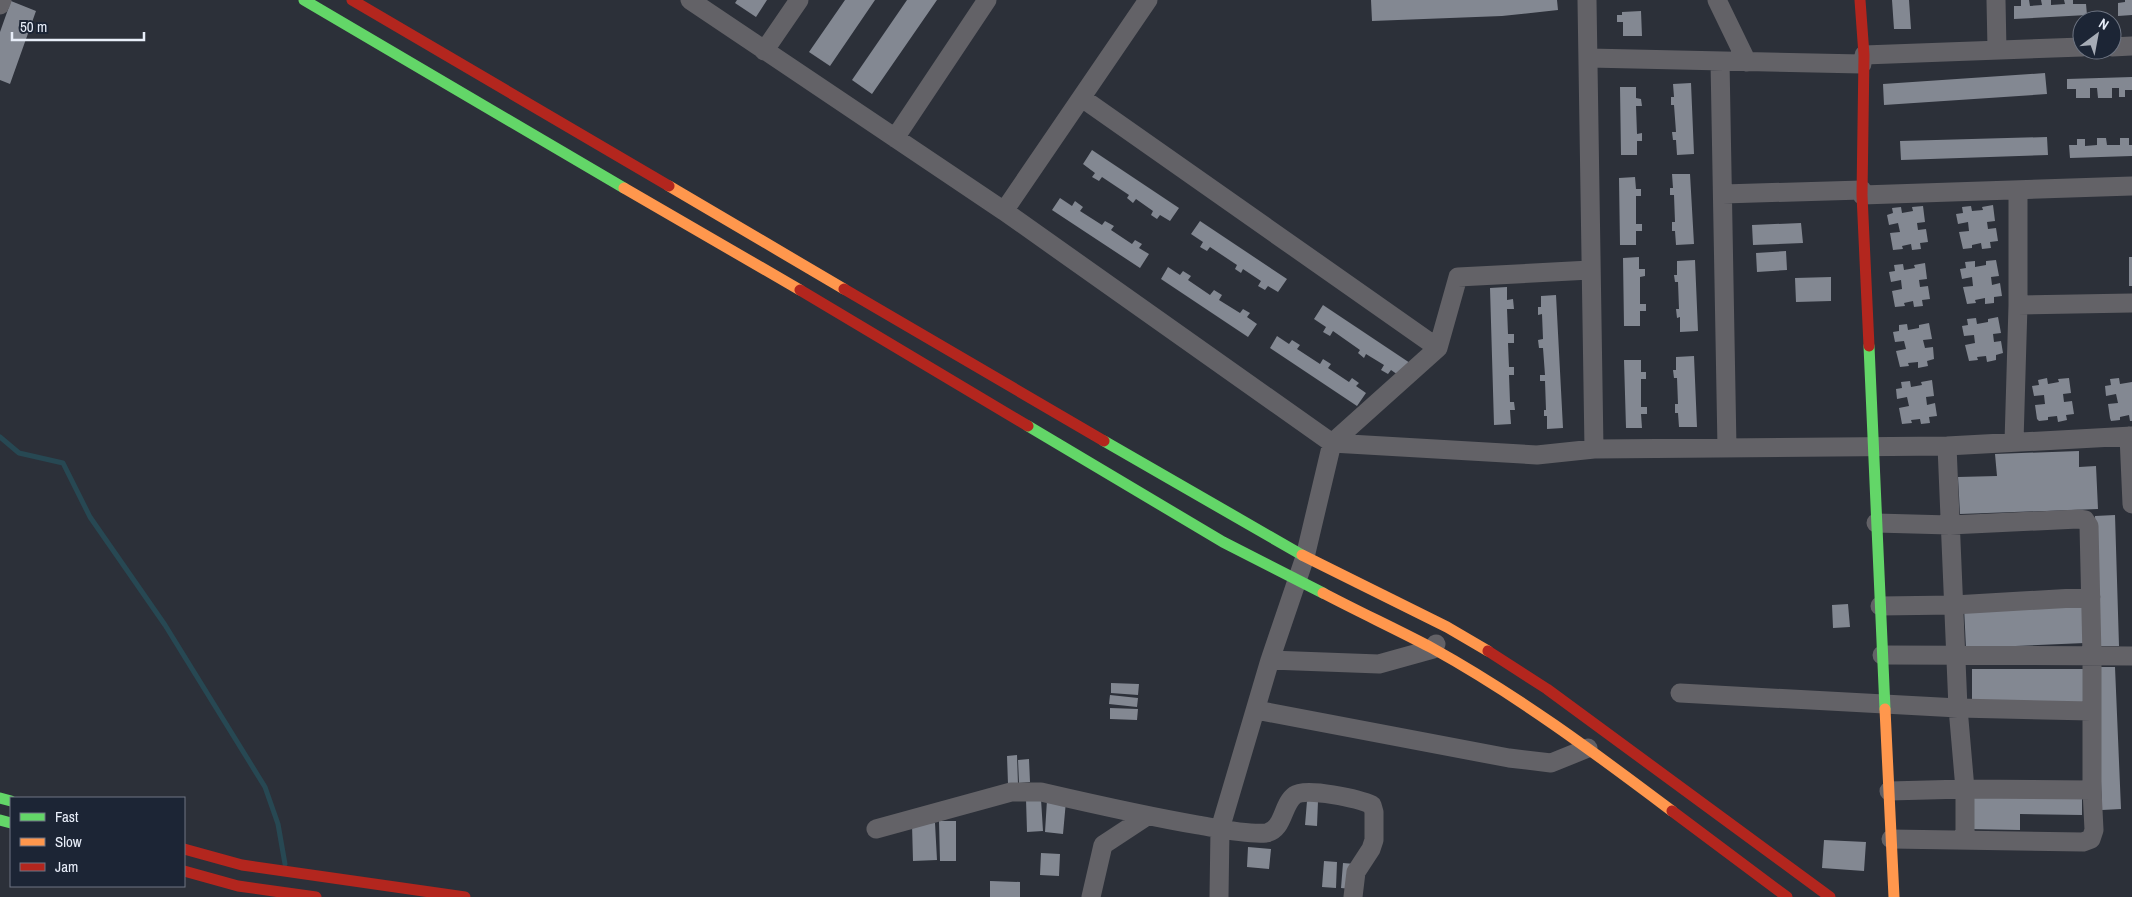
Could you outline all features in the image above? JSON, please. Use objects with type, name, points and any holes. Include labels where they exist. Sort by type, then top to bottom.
[{"type":"main road","points":[[304,0],[1223,542],[1433,649],[1588,748],[1787,897]]},
{"type":"main road","points":[[352,0],[1305,557],[1447,627],[1547,689],[1830,897]]},
{"type":"main road","points":[[1860,0],[1863,60],[1862,192],[1894,897]]},
{"type":"main road","points":[[185,849],[242,865],[426,894],[464,897]]},
{"type":"main road","points":[[185,871],[238,886],[316,897]]},
{"type":"street","points":[[0,5],[2,0]]},
{"type":"street","points":[[690,0],[1004,211],[1332,443],[1537,455],[1594,449],[1873,448],[2130,436],[2132,504]]},
{"type":"street","points":[[764,51],[799,0]]},
{"type":"street","points":[[896,138],[987,0]]},
{"type":"street","points":[[1004,211],[1148,0]]},
{"type":"street","points":[[1587,0],[1594,449]]},
{"type":"street","points":[[1717,0],[1747,62]]},
{"type":"street","points":[[1996,0],[1997,49]]},
{"type":"street","points":[[1589,58],[1747,62],[1863,60],[1997,49],[2072,47]]},
{"type":"street","points":[[1720,61],[1727,448]]},
{"type":"street","points":[[1082,98],[1438,348]]},
{"type":"street","points":[[1723,194],[2018,190],[2132,186]]},
{"type":"street","points":[[2014,442],[2018,305],[2018,190]]},
{"type":"street","points":[[1220,897],[1220,829],[1270,660],[1305,557],[1332,443],[1438,348],[1458,277],[1590,270]]},
{"type":"street","points":[[2018,305],[2132,303]]},
{"type":"street","points":[[902,351],[914,330]]},
{"type":"street","points":[[1947,446],[1958,708],[1965,789],[1965,840]]},
{"type":"street","points":[[1876,523],[1950,525],[2085,520],[2089,526],[2094,830],[2091,839],[2083,842],[1891,839]]},
{"type":"street","points":[[1880,606],[1954,605],[2090,597]]},
{"type":"street","points":[[1270,660],[1378,664],[1433,649],[1447,627]]},
{"type":"street","points":[[1882,655],[2132,656]]},
{"type":"street","points":[[1680,693],[1958,708],[2091,711]]},
{"type":"street","points":[[1256,710],[1509,758],[1551,763],[1588,748]]},
{"type":"street","points":[[1888,791],[1965,789],[2092,790]]},
{"type":"street","points":[[876,829],[1011,792],[1025,791],[1041,792],[1147,816],[1220,829],[1265,833],[1273,831],[1290,799],[1296,793],[1307,792],[1363,800],[1372,805],[1374,812],[1374,840],[1371,849],[1356,872],[1353,897]]},
{"type":"street","points":[[1091,897],[1103,845],[1147,816]]},
{"type":"building","points":[[737,0],[767,0],[756,17],[735,3]]},
{"type":"building","points":[[845,0],[875,0],[830,66],[809,52]]},
{"type":"building","points":[[907,0],[937,0],[872,94],[852,80]]},
{"type":"building","points":[[1371,0],[1557,0],[1558,10],[1502,16],[1372,21]]},
{"type":"building","points":[[1892,0],[1909,0],[1911,29],[1894,29]]},
{"type":"building","points":[[2021,0],[2029,0],[2030,6],[2042,5],[2041,0],[2051,0],[2051,5],[2065,4],[2064,0],[2073,0],[2073,4],[2086,4],[2087,10],[2072,10],[2072,16],[2014,19],[2014,6],[2021,6]]},
{"type":"building","points":[[2125,0],[2132,0],[2132,15],[2122,16],[2122,10],[2118,10],[2118,3],[2125,2]]},
{"type":"building","points":[[11,1],[36,11],[10,84],[0,80],[0,32]]},
{"type":"building","points":[[1641,11],[1642,36],[1623,36],[1623,22],[1617,22],[1617,15],[1622,15],[1622,12]]},
{"type":"building","points":[[2045,73],[2047,94],[1884,105],[1883,84]]},
{"type":"building","points":[[2132,77],[2132,90],[2125,90],[2125,97],[2119,97],[2119,88],[2112,88],[2112,98],[2098,98],[2097,88],[2090,88],[2090,98],[2076,98],[2076,89],[2067,89],[2067,79]]},
{"type":"building","points":[[1691,83],[1694,154],[1677,155],[1676,140],[1673,140],[1672,132],[1676,132],[1674,105],[1671,105],[1671,97],[1674,97],[1673,84]]},
{"type":"building","points":[[1620,87],[1636,87],[1636,98],[1641,99],[1642,106],[1636,106],[1637,134],[1642,133],[1642,141],[1637,141],[1637,155],[1621,155]]},
{"type":"building","points":[[2047,137],[2048,155],[1901,160],[1900,141]]},
{"type":"building","points":[[2097,138],[2106,138],[2107,145],[2120,145],[2120,138],[2129,138],[2129,145],[2132,145],[2132,156],[2070,158],[2069,145],[2077,145],[2077,139],[2085,139],[2085,146],[2097,145]]},
{"type":"building","points":[[1092,150],[1179,208],[1170,221],[1160,215],[1157,219],[1151,215],[1153,211],[1136,199],[1133,203],[1127,198],[1129,195],[1102,177],[1099,181],[1092,177],[1095,173],[1083,164]]},
{"type":"building","points":[[1672,174],[1690,174],[1694,244],[1676,245],[1675,231],[1672,231],[1672,222],[1675,222],[1674,195],[1670,195],[1670,188],[1673,188]]},
{"type":"building","points":[[1635,177],[1636,189],[1641,189],[1641,196],[1636,196],[1636,224],[1642,224],[1642,231],[1636,231],[1636,245],[1620,245],[1619,178]]},
{"type":"building","points":[[1060,198],[1072,206],[1075,201],[1083,207],[1080,211],[1102,225],[1105,221],[1114,226],[1111,230],[1132,244],[1135,240],[1142,244],[1139,248],[1149,254],[1140,268],[1052,210]]},
{"type":"building","points":[[1993,205],[1995,221],[1987,222],[1988,229],[1996,228],[1998,241],[1990,242],[1991,248],[1982,249],[1981,243],[1972,245],[1972,248],[1963,249],[1959,232],[1969,231],[1968,222],[1958,224],[1956,214],[1963,213],[1962,207],[1971,206],[1972,211],[1983,210],[1982,207]]},
{"type":"building","points":[[1923,206],[1925,222],[1917,223],[1918,230],[1926,229],[1928,242],[1920,243],[1921,249],[1912,250],[1911,244],[1902,246],[1903,249],[1893,250],[1890,233],[1900,232],[1898,223],[1889,225],[1887,215],[1893,213],[1892,208],[1901,207],[1902,213],[1913,211],[1912,207]]},
{"type":"building","points":[[1200,221],[1287,279],[1278,292],[1268,286],[1265,290],[1258,286],[1261,281],[1243,269],[1241,273],[1235,269],[1237,265],[1210,247],[1207,251],[1200,247],[1203,242],[1191,234]]},
{"type":"building","points":[[1801,223],[1803,243],[1753,245],[1752,225]]},
{"type":"building","points":[[1786,251],[1787,270],[1757,272],[1756,253]]},
{"type":"building","points":[[1639,257],[1639,269],[1645,269],[1645,276],[1640,277],[1640,304],[1646,304],[1646,311],[1640,311],[1640,326],[1624,326],[1623,258]]},
{"type":"building","points":[[2129,257],[2132,257],[2132,286],[2129,286]]},
{"type":"building","points":[[1695,260],[1698,331],[1680,332],[1680,317],[1677,318],[1676,309],[1679,309],[1678,282],[1675,282],[1674,275],[1677,275],[1677,261]]},
{"type":"building","points":[[1996,260],[1999,276],[1991,277],[1992,285],[2000,283],[2002,296],[1994,297],[1994,303],[1985,304],[1985,298],[1975,300],[1976,303],[1967,304],[1963,287],[1973,286],[1972,277],[1962,279],[1960,269],[1966,268],[1965,262],[1975,261],[1975,267],[1986,265],[1986,261]]},
{"type":"building","points":[[1925,263],[1927,279],[1919,280],[1920,287],[1928,286],[1930,299],[1922,300],[1923,306],[1914,307],[1913,301],[1904,303],[1905,306],[1895,307],[1892,291],[1902,289],[1901,280],[1891,282],[1889,272],[1895,271],[1894,265],[1903,264],[1904,270],[1915,268],[1914,265]]},
{"type":"building","points":[[1168,267],[1180,275],[1183,271],[1191,276],[1188,280],[1210,295],[1214,290],[1222,295],[1219,300],[1240,313],[1243,309],[1250,313],[1247,317],[1257,324],[1248,337],[1161,279]]},
{"type":"building","points":[[1831,277],[1831,301],[1796,302],[1795,278]]},
{"type":"building","points":[[1507,287],[1507,300],[1513,299],[1514,309],[1507,309],[1508,334],[1514,334],[1514,343],[1508,343],[1509,367],[1514,367],[1514,375],[1509,375],[1510,402],[1514,402],[1515,410],[1510,410],[1511,424],[1494,425],[1490,288]]},
{"type":"building","points":[[1556,295],[1563,428],[1547,429],[1547,416],[1544,416],[1544,410],[1546,410],[1545,381],[1540,381],[1540,375],[1545,375],[1543,348],[1539,348],[1538,340],[1543,339],[1542,314],[1538,315],[1538,307],[1541,307],[1541,296]]},
{"type":"building","points":[[1323,305],[1410,363],[1401,377],[1391,370],[1388,374],[1381,370],[1384,365],[1366,354],[1364,358],[1358,353],[1360,350],[1333,331],[1330,336],[1323,332],[1326,327],[1314,319]]},
{"type":"building","points":[[1998,317],[2001,333],[1993,334],[1994,342],[2001,341],[2003,353],[1996,355],[1996,360],[1987,362],[1986,356],[1977,357],[1978,360],[1969,361],[1965,345],[1975,343],[1974,335],[1964,336],[1962,326],[1968,325],[1967,319],[1976,318],[1977,324],[1988,322],[1988,319]]},
{"type":"building","points":[[1929,323],[1932,339],[1923,340],[1925,348],[1933,347],[1934,359],[1927,361],[1928,366],[1918,368],[1918,362],[1908,363],[1909,366],[1900,367],[1896,351],[1906,349],[1904,341],[1895,342],[1893,332],[1899,331],[1899,325],[1907,324],[1908,330],[1919,328],[1919,325]]},
{"type":"building","points":[[1277,336],[1289,344],[1292,340],[1300,345],[1297,349],[1320,364],[1323,359],[1331,364],[1328,368],[1349,382],[1352,378],[1359,383],[1356,386],[1366,393],[1357,406],[1270,348]]},
{"type":"building","points":[[1694,356],[1697,427],[1679,427],[1678,413],[1675,413],[1675,404],[1678,404],[1677,378],[1674,378],[1673,370],[1676,370],[1676,357]]},
{"type":"building","points":[[1624,360],[1641,360],[1641,372],[1646,372],[1646,379],[1641,379],[1641,407],[1647,407],[1647,414],[1641,414],[1642,428],[1626,428]]},
{"type":"building","points":[[2047,378],[2048,384],[2059,382],[2058,379],[2069,378],[2071,393],[2063,394],[2064,402],[2072,401],[2074,414],[2066,415],[2067,420],[2058,422],[2057,416],[2048,417],[2048,420],[2039,421],[2037,419],[2035,405],[2045,404],[2044,395],[2034,396],[2032,386],[2039,385],[2038,380]]},
{"type":"building","points":[[2119,378],[2120,384],[2132,382],[2132,421],[2130,421],[2129,415],[2120,417],[2120,420],[2111,421],[2110,418],[2108,404],[2118,403],[2116,394],[2106,396],[2105,386],[2111,385],[2110,379]]},
{"type":"building","points":[[1932,380],[1934,396],[1926,397],[1927,405],[1935,403],[1937,416],[1929,417],[1930,423],[1921,424],[1920,419],[1911,420],[1912,423],[1902,424],[1899,408],[1909,406],[1907,397],[1897,399],[1896,389],[1902,388],[1901,382],[1910,381],[1911,387],[1922,385],[1921,382]]},
{"type":"building","points":[[2079,451],[2079,467],[2096,466],[2098,509],[1960,514],[1958,477],[1997,476],[1995,454]]},
{"type":"building","points":[[2115,515],[2119,646],[2099,646],[2095,516]]},
{"type":"building","points":[[2083,602],[2085,643],[1966,648],[1964,607]]},
{"type":"building","points":[[1848,604],[1850,627],[1833,628],[1832,605]]},
{"type":"building","points":[[2097,667],[2115,667],[2121,809],[2102,810]]},
{"type":"building","points":[[1972,669],[2089,669],[2089,702],[1972,703]]},
{"type":"building","points":[[1111,683],[1139,684],[1138,695],[1111,693]]},
{"type":"building","points":[[1110,695],[1138,698],[1137,707],[1109,704]]},
{"type":"building","points":[[1110,708],[1138,709],[1137,720],[1110,719]]},
{"type":"building","points":[[1017,755],[1018,784],[1008,784],[1007,756]]},
{"type":"building","points":[[1029,759],[1030,782],[1019,783],[1018,760]]},
{"type":"building","points":[[1968,792],[2082,795],[2082,815],[2020,814],[2020,830],[1967,829]]},
{"type":"building","points":[[1026,799],[1041,799],[1043,831],[1027,832]]},
{"type":"building","points":[[1047,800],[1066,801],[1063,834],[1045,832]]},
{"type":"building","points":[[1307,801],[1318,801],[1317,826],[1305,825]]},
{"type":"building","points":[[939,821],[956,821],[956,861],[940,861]]},
{"type":"building","points":[[935,823],[937,860],[913,861],[912,824]]},
{"type":"building","points":[[1824,840],[1866,842],[1864,871],[1822,868]]},
{"type":"building","points":[[1248,847],[1271,849],[1269,869],[1247,867]]},
{"type":"building","points":[[1041,853],[1060,854],[1059,876],[1040,875]]},
{"type":"building","points":[[1324,861],[1337,862],[1336,888],[1322,887]]},
{"type":"building","points":[[1343,863],[1355,864],[1352,889],[1341,888]]},
{"type":"building","points":[[990,881],[1020,882],[1020,897],[990,897]]},
{"type":"waterway","points":[[0,437],[19,453],[63,463],[90,517],[165,625],[265,787],[278,824],[285,864]]},
{"type":"traffic: fast","points":[[304,0],[624,188]]},
{"type":"traffic: fast","points":[[1869,346],[1885,709]]},
{"type":"traffic: fast","points":[[1028,426],[1223,542],[1323,593]]},
{"type":"traffic: fast","points":[[1104,441],[1302,555]]},
{"type":"traffic: fast","points":[[0,798],[10,801]]},
{"type":"traffic: fast","points":[[0,820],[10,823]]},
{"type":"traffic: slow","points":[[669,186],[844,289]]},
{"type":"traffic: slow","points":[[624,188],[800,290]]},
{"type":"traffic: slow","points":[[1302,555],[1447,627],[1488,651]]},
{"type":"traffic: slow","points":[[1323,593],[1432,648],[1495,685],[1585,746],[1672,811]]},
{"type":"traffic: slow","points":[[1885,709],[1894,897]]},
{"type":"traffic: jam","points":[[352,0],[669,186]]},
{"type":"traffic: jam","points":[[1860,0],[1864,55],[1862,195],[1869,346]]},
{"type":"traffic: jam","points":[[844,289],[1104,441]]},
{"type":"traffic: jam","points":[[800,290],[1028,426]]},
{"type":"traffic: jam","points":[[1488,651],[1547,689],[1830,897]]},
{"type":"traffic: jam","points":[[1672,811],[1787,897]]},
{"type":"traffic: jam","points":[[185,849],[242,865],[465,897]]},
{"type":"traffic: jam","points":[[185,871],[238,886],[316,897]]}]
